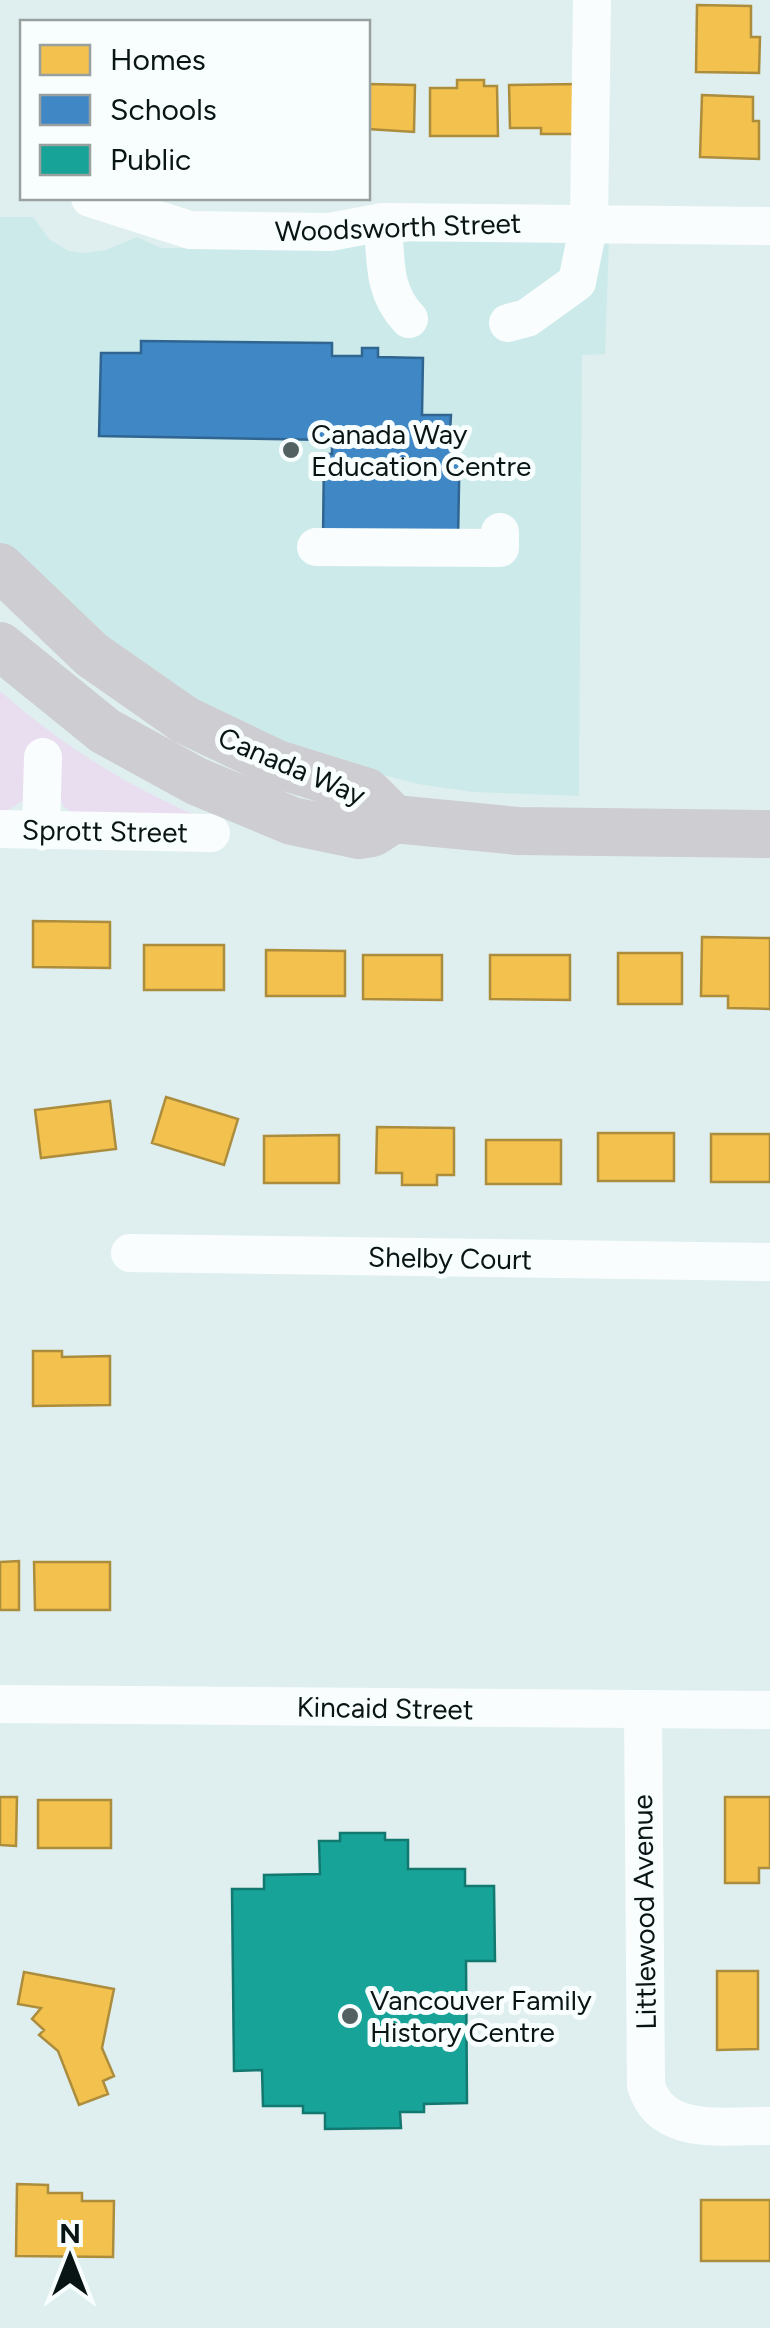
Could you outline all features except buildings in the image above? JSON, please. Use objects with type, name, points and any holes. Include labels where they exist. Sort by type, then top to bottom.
[{"type":"main road","name":"Canada Way","points":[[0,567],[92,655],[186,720],[277,764],[367,792],[394,819]]},
{"type":"main road","name":"Canada Way","points":[[0,646],[104,731],[196,780],[292,821],[368,834],[394,819],[518,831],[770,834]]},
{"type":"street","points":[[508,323],[527,318],[577,282],[588,222],[592,0]]},
{"type":"street","name":"Woodsworth Street","points":[[96,200],[190,230],[330,232],[383,222],[770,226]]},
{"type":"street","points":[[383,222],[393,303],[409,320]]},
{"type":"street","points":[[316,547],[500,548],[500,532]]},
{"type":"street","points":[[42,830],[43,757]]},
{"type":"street","name":"Sprott Street","points":[[0,829],[211,833]]},
{"type":"street","name":"Shelby Court","points":[[130,1253],[770,1262]]},
{"type":"street","name":"Kincaid Street","points":[[0,1704],[770,1710]]},
{"type":"street","name":"Littlewood Avenue","points":[[642,1711],[646,2085],[658,2110],[687,2125],[770,2126]]},
{"type":"shaded area","name":"Canada Way Education Centre","points":[[0,217],[33,217],[50,240],[69,251],[84,253],[106,250],[137,237],[161,248],[336,250],[370,241],[609,241],[605,354],[582,355],[579,796],[473,792],[418,784],[307,755],[167,689],[0,545]]},
{"type":"shaded area","points":[[0,691],[97,764],[205,819],[79,817],[64,807],[58,796],[27,798],[0,815]]},
{"type":"place","name":"Canada Way Education Centre","points":[[291,450]]},
{"type":"place","name":"Vancouver Family History Centre","points":[[350,2016]]}]
